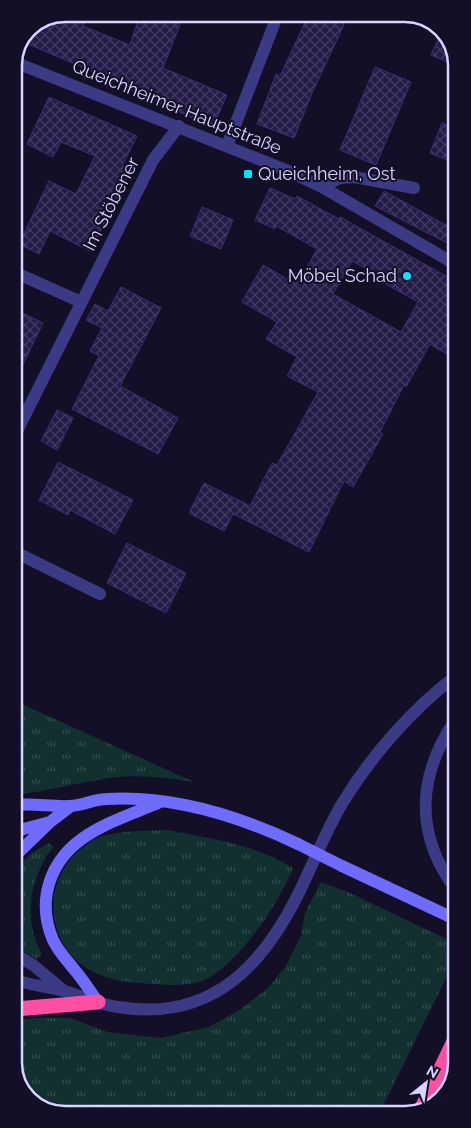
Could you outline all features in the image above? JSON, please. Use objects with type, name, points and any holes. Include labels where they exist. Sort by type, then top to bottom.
[{"type":"highway","points":[[22,1008],[98,1002]]},
{"type":"highway","points":[[426,1100],[448,1054]]},
{"type":"main road","points":[[22,805],[71,806],[106,798],[191,806],[247,821],[448,916]]},
{"type":"main road","points":[[98,1002],[61,954],[49,930],[45,903],[52,874],[70,848],[87,834],[163,802]]},
{"type":"main road","points":[[22,849],[50,822],[71,806]]},
{"type":"main road","points":[[22,829],[50,822]]},
{"type":"street","points":[[227,146],[275,23]]},
{"type":"street","name":"Queichheimer Hauptstraße","points":[[23,65],[179,126],[322,187],[448,260]]},
{"type":"street","name":"Im Stöbener","points":[[23,419],[153,160],[179,126]]},
{"type":"street","points":[[322,187],[340,178],[354,177],[414,188]]},
{"type":"street","points":[[23,276],[80,302]]},
{"type":"street","points":[[23,556],[100,594]]},
{"type":"street","points":[[22,981],[63,990],[98,1002],[134,1009],[168,1008],[215,993],[245,972],[273,936],[290,908],[322,840],[365,768],[411,716],[448,683]]},
{"type":"street","points":[[448,735],[432,768],[428,782],[425,810],[429,837],[436,857],[448,880]]},
{"type":"street","points":[[22,959],[33,965],[63,990]]},
{"type":"green space","points":[[22,704],[194,782],[131,776],[22,793]]},
{"type":"green space","points":[[168,830],[248,848],[263,853],[293,868],[279,897],[258,929],[222,969],[209,978],[185,985],[158,984],[114,979],[89,970],[75,959],[58,933],[54,918],[54,902],[56,887],[61,873],[81,849],[96,838],[123,832]]},
{"type":"green space","points":[[49,843],[53,847],[39,872],[31,899],[32,927],[42,954],[37,959],[22,951],[22,862],[32,853]]},
{"type":"green space","points":[[321,882],[350,893],[448,940],[448,974],[383,1106],[62,1105],[54,1104],[39,1097],[31,1089],[23,1071],[22,1020],[70,1018],[108,1032],[160,1038],[209,1027],[241,1009],[268,988],[286,966],[301,936],[305,913]]},
{"type":"building","points":[[85,22],[83,26],[130,45],[137,22],[181,22],[163,68],[227,95],[213,127],[128,89],[129,87],[28,44],[37,33],[57,23]]},
{"type":"building","points":[[305,23],[345,23],[313,91],[294,138],[257,124],[276,74],[280,76]]},
{"type":"building","points":[[439,38],[446,51],[448,62],[431,55]]},
{"type":"building","points":[[375,67],[411,82],[376,165],[340,150]]},
{"type":"building","points":[[49,97],[137,136],[122,166],[131,171],[90,251],[50,231],[39,254],[23,246],[23,236],[49,181],[76,194],[95,156],[61,142],[53,157],[27,144]]},
{"type":"building","points":[[442,123],[448,125],[448,160],[430,153]]},
{"type":"building","points":[[270,188],[295,199],[297,196],[339,219],[340,217],[448,277],[448,355],[430,344],[406,387],[404,385],[380,432],[383,434],[353,487],[344,481],[309,552],[233,514],[224,531],[189,513],[204,483],[250,506],[272,463],[277,465],[318,392],[287,376],[297,357],[266,339],[277,322],[242,302],[263,265],[294,283],[304,273],[317,249],[276,226],[275,229],[255,220]],"holes":[[[352,261],[384,278],[382,282],[418,302],[401,332],[333,294]]]},
{"type":"building","points":[[384,191],[448,226],[448,243],[375,206]]},
{"type":"building","points":[[202,207],[233,220],[221,249],[190,236]]},
{"type":"building","points":[[121,287],[161,308],[120,386],[178,418],[158,454],[72,409],[99,356],[90,351],[102,328],[86,320],[95,304],[108,311]]},
{"type":"building","points":[[23,313],[43,323],[23,365]]},
{"type":"building","points":[[57,410],[73,418],[57,450],[41,441]]},
{"type":"building","points":[[58,462],[133,500],[115,534],[70,510],[68,515],[39,500]]},
{"type":"building","points":[[127,543],[186,573],[166,613],[107,583]]},
{"type":"place","name":"Queichheim, Ost","points":[[248,174]]},
{"type":"place","name":"Möbel Schad","points":[[407,276]]}]
